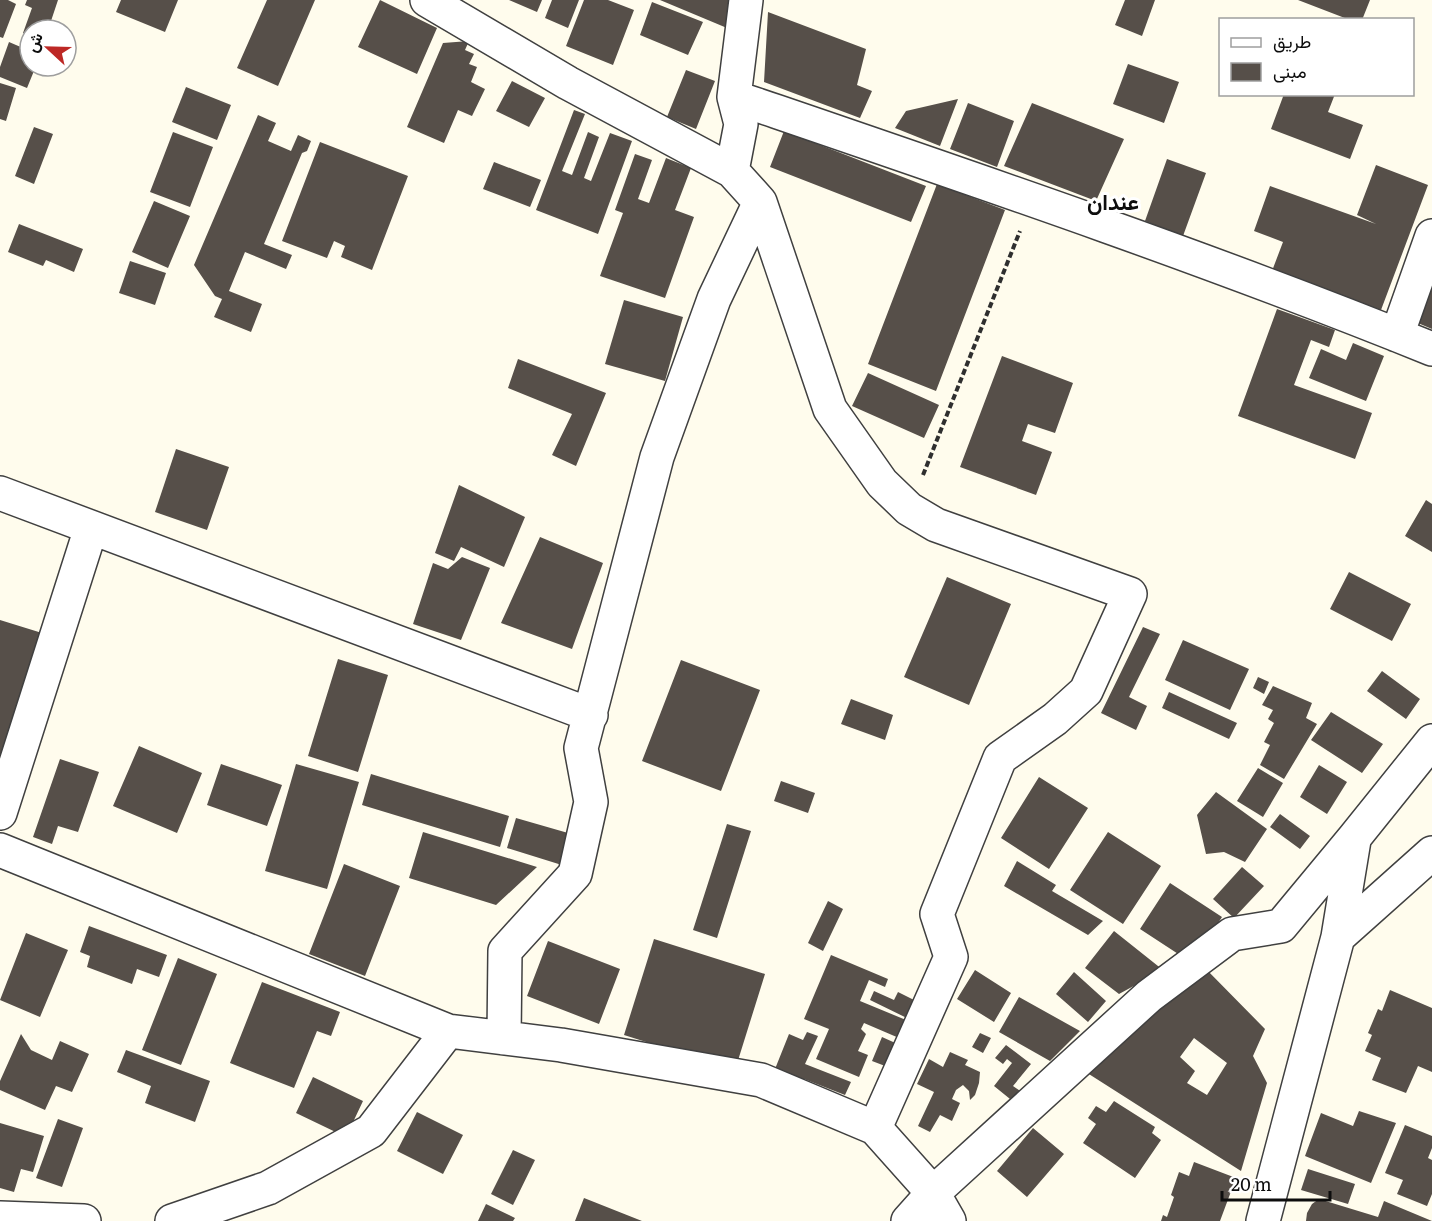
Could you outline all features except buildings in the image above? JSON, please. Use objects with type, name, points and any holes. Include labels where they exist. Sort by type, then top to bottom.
[{"type":"street","points":[[427,0],[568,83],[732,171],[760,202],[830,409],[882,483],[909,509],[936,525],[1130,594],[1086,691],[1055,719],[1000,758],[938,914],[951,957],[875,1128]]},
{"type":"street","points":[[732,171],[741,124],[734,97],[746,0]]},
{"type":"street","points":[[734,97],[1032,199],[1334,309],[1432,349]]},
{"type":"street","points":[[504,1038],[505,951],[575,874],[591,802],[581,748],[657,457],[714,299],[760,202]]},
{"type":"street","points":[[1397,335],[1432,236]]},
{"type":"street","points":[[0,493],[591,715]]},
{"type":"street","points":[[0,813],[91,528]]},
{"type":"street","points":[[908,1221],[933,1193],[1149,996],[1232,934],[1281,926],[1432,741]]},
{"type":"street","points":[[1263,1221],[1338,937],[1354,838]]},
{"type":"street","points":[[1338,937],[1432,853]]},
{"type":"street","points":[[2,860],[448,1031],[561,1045],[761,1080],[875,1128],[933,1193],[949,1221]]},
{"type":"street","points":[[172,1221],[268,1188],[371,1131],[448,1031]]},
{"type":"street","points":[[0,1218],[84,1221]]},
{"type":"path","points":[[909,509],[1032,199]]},
{"type":"district","name":"عندان","points":[[1113,202]]}]
